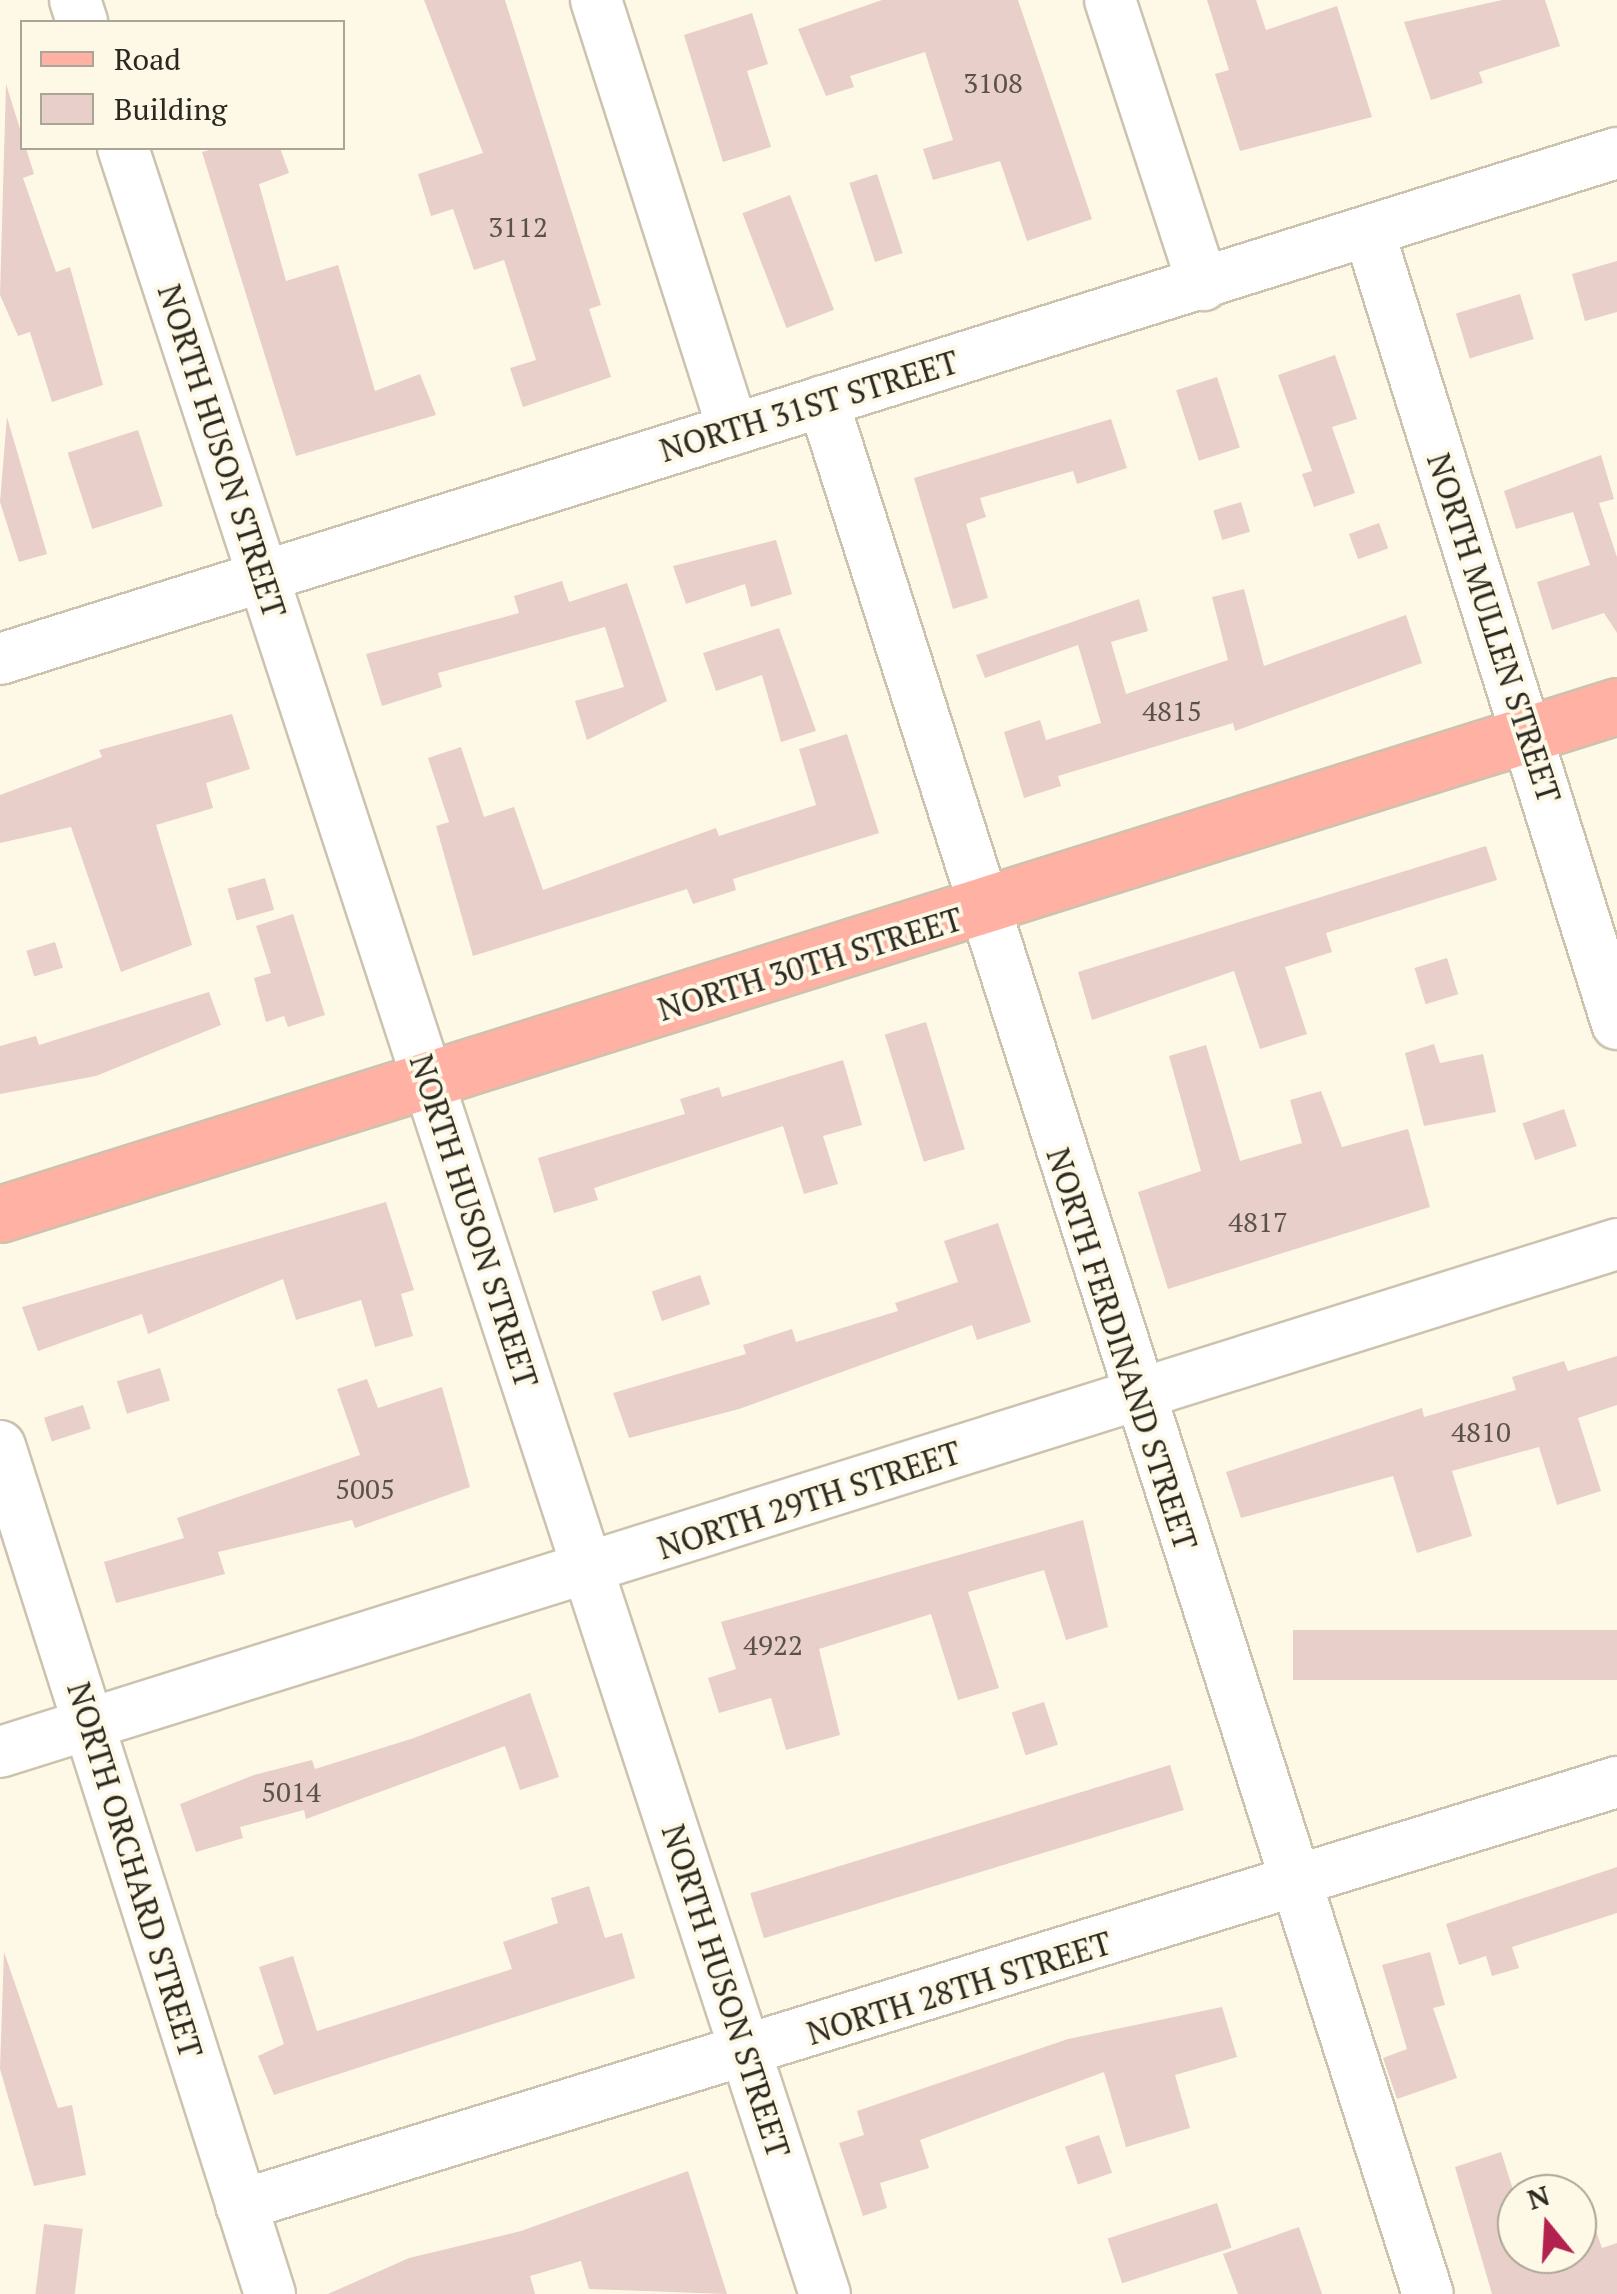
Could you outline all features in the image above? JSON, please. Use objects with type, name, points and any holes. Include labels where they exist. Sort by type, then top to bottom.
[{"type":"main road","name":"NORTH 30TH STREET","points":[[0,1214],[984,910],[1617,706]]},
{"type":"street","points":[[596,0],[734,430]]},
{"type":"street","points":[[1110,0],[1203,285]]},
{"type":"street","name":"NORTH HUSON STREET","points":[[124,150],[825,2294]]},
{"type":"street","name":"NORTH 31ST STREET","points":[[0,659],[1617,153]]},
{"type":"street","name":"NORTH MULLEN STREET","points":[[1369,232],[1530,733],[1617,1024]]},
{"type":"street","name":"NORTH FERDINAND STREET","points":[[823,402],[1136,1396],[1428,2294]]},
{"type":"street","name":"NORTH 29TH STREET","points":[[0,1752],[588,1571],[1617,1244]]},
{"type":"street","name":"NORTH ORCHARD STREET","points":[[0,1446],[270,2294]]},
{"type":"street","name":"NORTH 28TH STREET","points":[[241,2205],[746,2054],[1617,1782]]},
{"type":"building","points":[[424,0],[505,0],[601,305],[589,309],[611,377],[523,407],[510,368],[536,360],[504,260],[474,270],[453,209],[431,216],[418,174],[483,153]]},
{"type":"building","points":[[882,0],[1018,0],[1092,219],[1027,241],[1000,161],[933,180],[923,149],[953,140],[925,52],[850,76],[854,87],[826,96],[798,29]]},
{"type":"building","points":[[1207,0],[1256,0],[1266,30],[1337,6],[1372,117],[1240,151],[1215,74],[1229,70]]},
{"type":"building","points":[[1502,0],[1545,0],[1560,46],[1479,72],[1483,83],[1431,100],[1404,22]]},
{"type":"building","points":[[752,13],[768,64],[747,71],[771,147],[723,162],[684,35]]},
{"type":"building","points":[[6,84],[20,129],[20,150],[27,150],[34,174],[23,178],[56,272],[70,267],[103,385],[52,402],[30,332],[18,336],[0,295]]},
{"type":"building","points":[[281,150],[289,173],[259,184],[286,281],[338,265],[375,391],[420,374],[436,415],[296,456],[202,152]]},
{"type":"building","points":[[877,174],[903,253],[875,262],[849,183]]},
{"type":"building","points":[[790,195],[834,310],[786,328],[742,213]]},
{"type":"building","points":[[1617,261],[1617,312],[1585,321],[1572,274]]},
{"type":"building","points":[[1520,294],[1534,339],[1470,359],[1456,314]]},
{"type":"building","points":[[1335,355],[1357,419],[1332,427],[1355,493],[1314,507],[1302,474],[1312,471],[1278,375]]},
{"type":"building","points":[[1217,377],[1240,447],[1199,461],[1176,390]]},
{"type":"building","points":[[7,417],[47,554],[19,562],[0,502]]},
{"type":"building","points":[[1111,419],[1127,468],[1077,484],[1073,471],[980,498],[986,517],[966,524],[988,598],[953,609],[914,478]]},
{"type":"building","points":[[138,430],[163,506],[92,529],[68,453]]},
{"type":"building","points":[[1601,455],[1614,499],[1599,503],[1617,557],[1617,633],[1604,613],[1552,630],[1537,582],[1590,565],[1573,512],[1516,529],[1504,491]]},
{"type":"building","points":[[1241,502],[1250,532],[1222,540],[1213,510]]},
{"type":"building","points":[[1379,523],[1388,548],[1358,559],[1349,534]]},
{"type":"building","points":[[776,540],[792,594],[751,607],[745,584],[686,604],[673,566]]},
{"type":"building","points":[[562,581],[569,602],[627,583],[667,701],[587,740],[575,701],[624,687],[605,627],[438,673],[442,687],[382,706],[366,654],[519,613],[514,596]]},
{"type":"building","points":[[1244,589],[1264,666],[1406,615],[1422,663],[1235,731],[1233,723],[1058,776],[1061,786],[1024,798],[1004,732],[1040,720],[1046,740],[1101,723],[1078,645],[985,678],[976,655],[1139,599],[1148,631],[1111,642],[1126,694],[1228,660],[1212,597]]},
{"type":"building","points":[[779,628],[816,731],[781,742],[762,675],[716,691],[703,653]]},
{"type":"building","points":[[232,714],[250,769],[206,783],[213,808],[156,825],[192,945],[121,972],[71,827],[0,843],[0,795],[102,757],[99,750]]},
{"type":"building","points":[[847,734],[879,833],[733,879],[736,890],[693,904],[687,889],[473,956],[436,826],[449,822],[428,758],[461,747],[484,817],[514,807],[543,890],[716,828],[719,836],[816,805],[799,749]]},
{"type":"building","points":[[1486,846],[1497,880],[1326,933],[1332,952],[1285,967],[1307,1034],[1260,1049],[1234,971],[1092,1020],[1078,972]]},
{"type":"building","points":[[265,878],[274,910],[237,920],[228,889]]},
{"type":"building","points":[[293,914],[325,1015],[288,1027],[284,1016],[266,1022],[254,978],[271,973],[256,926]]},
{"type":"building","points":[[55,942],[63,968],[34,977],[26,951]]},
{"type":"building","points":[[1447,958],[1458,994],[1426,1004],[1414,968]]},
{"type":"building","points":[[209,992],[221,1025],[96,1076],[0,1094],[0,1046],[36,1036],[39,1045]]},
{"type":"building","points":[[926,1022],[965,1149],[924,1162],[885,1035]]},
{"type":"building","points":[[1434,1044],[1440,1063],[1483,1054],[1496,1112],[1424,1126],[1405,1053]]},
{"type":"building","points":[[1206,1045],[1240,1161],[1302,1143],[1290,1100],[1321,1091],[1342,1147],[1408,1129],[1430,1207],[1168,1289],[1138,1192],[1201,1171],[1169,1056]]},
{"type":"building","points":[[843,1060],[862,1125],[823,1136],[838,1184],[804,1194],[783,1126],[594,1188],[598,1200],[554,1213],[538,1158],[685,1114],[680,1099],[719,1087],[722,1097]]},
{"type":"building","points":[[1564,1109],[1577,1146],[1535,1160],[1522,1123]]},
{"type":"building","points":[[386,1202],[414,1290],[401,1294],[413,1336],[375,1347],[361,1300],[296,1320],[283,1279],[148,1334],[142,1314],[38,1351],[22,1307]]},
{"type":"building","points":[[998,1223],[1031,1322],[977,1340],[972,1325],[739,1409],[629,1438],[613,1393],[746,1354],[743,1345],[792,1329],[796,1342],[898,1311],[895,1303],[958,1282],[944,1241]]},
{"type":"building","points":[[700,1275],[710,1304],[662,1321],[652,1292]]},
{"type":"building","points":[[1617,1356],[1617,1405],[1578,1418],[1601,1491],[1557,1505],[1539,1447],[1452,1471],[1472,1536],[1417,1553],[1393,1476],[1241,1518],[1226,1472],[1422,1408],[1424,1417],[1516,1390],[1512,1377],[1564,1361],[1568,1371]]},
{"type":"building","points":[[160,1368],[170,1401],[127,1414],[117,1381]]},
{"type":"building","points":[[367,1379],[378,1408],[442,1387],[470,1487],[355,1528],[352,1520],[218,1552],[225,1574],[116,1603],[104,1562],[184,1538],[177,1518],[360,1455],[337,1389]]},
{"type":"building","points":[[83,1405],[91,1429],[52,1441],[44,1418]]},
{"type":"building","points":[[1083,1520],[1108,1627],[1066,1640],[1044,1570],[968,1592],[999,1688],[958,1700],[931,1614],[819,1649],[840,1735],[786,1750],[771,1698],[719,1713],[708,1678],[736,1669],[721,1622]]},
{"type":"building","points":[[1293,1630],[1617,1630],[1617,1680],[1293,1680]]},
{"type":"building","points":[[530,1693],[559,1777],[520,1790],[505,1746],[306,1819],[304,1810],[240,1827],[243,1838],[196,1852],[180,1804],[254,1775],[312,1760],[315,1769],[414,1738]]},
{"type":"building","points":[[1044,1702],[1058,1745],[1026,1755],[1012,1713]]},
{"type":"building","points":[[1170,1765],[1184,1810],[764,1938],[750,1893]]},
{"type":"building","points":[[1617,1867],[1617,1913],[1512,1947],[1519,1968],[1492,1976],[1486,1956],[1459,1965],[1446,1924]]},
{"type":"building","points":[[589,1886],[605,1938],[622,1933],[635,1978],[274,2095],[258,2056],[284,2044],[259,1967],[293,1956],[317,2031],[512,1969],[503,1942],[558,1923],[551,1898]]},
{"type":"building","points":[[4,1952],[58,2108],[72,2105],[86,2175],[34,2186],[0,2069]]},
{"type":"building","points":[[1430,1952],[1445,2005],[1433,2008],[1457,2078],[1397,2099],[1383,2058],[1407,2049],[1382,1965]]},
{"type":"building","points":[[1222,2007],[1237,2057],[1175,2075],[1190,2128],[1126,2147],[1104,2072],[920,2140],[929,2168],[880,2183],[887,2208],[863,2216],[839,2143],[864,2135],[857,2111],[1068,2039]]},
{"type":"building","points":[[1099,2135],[1112,2173],[1078,2185],[1065,2147]]},
{"type":"building","points":[[1501,2152],[1508,2174],[1497,2174],[1497,2274],[1597,2274],[1597,2234],[1602,2248],[1617,2243],[1617,2294],[1492,2294],[1455,2167]]},
{"type":"building","points":[[688,2171],[727,2294],[589,2289],[581,2261],[530,2276],[535,2294],[328,2294],[409,2258],[521,2231]]},
{"type":"building","points":[[1217,2203],[1232,2248],[1122,2283],[1108,2239]]},
{"type":"building","points":[[44,2224],[83,2229],[75,2294],[35,2294]]},
{"type":"building","points":[[1299,2227],[1322,2294],[1238,2294],[1223,2254]]}]
